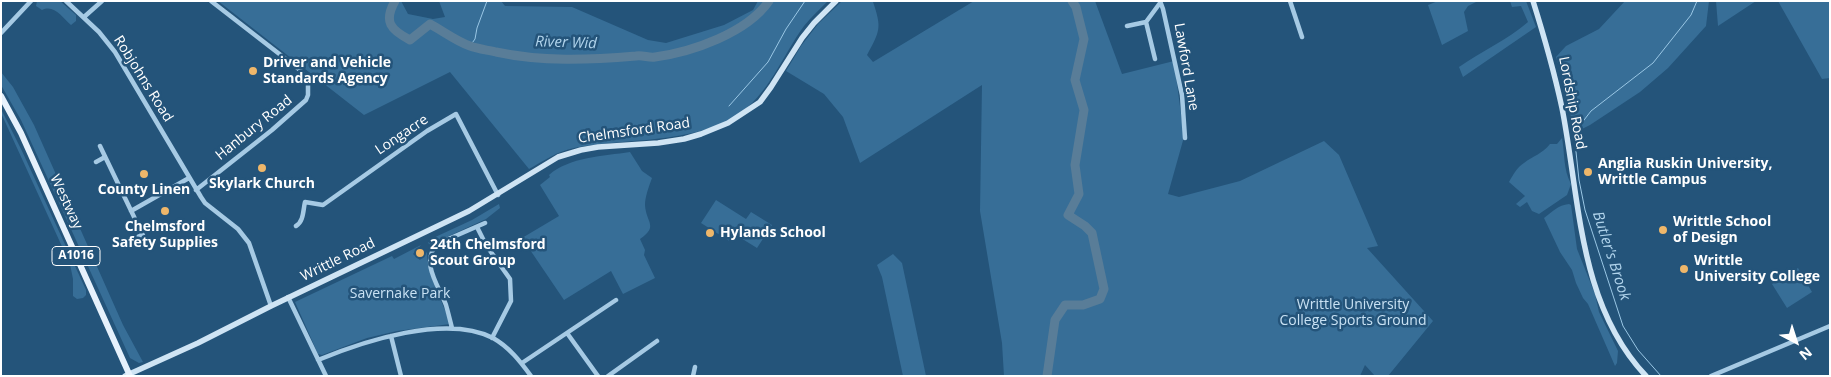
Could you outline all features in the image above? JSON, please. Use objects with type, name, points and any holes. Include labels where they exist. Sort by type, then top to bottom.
[{"type":"main road","name":"Westway","points":[[1,96],[21,133],[128,375]]},
{"type":"street","points":[[22,1],[27,6]]},
{"type":"street","points":[[1,33],[31,1]]},
{"type":"street","name":"Robjohns Road","points":[[66,1],[106,40],[205,203],[238,229],[246,238],[254,255],[270,306]]},
{"type":"street","points":[[84,18],[102,1]]},
{"type":"street","name":"Hanbury Road","points":[[196,190],[272,130],[306,100],[308,82],[300,70],[211,1]]},
{"type":"street","name":"Chelmsford Road","points":[[558,157],[598,147],[658,143],[684,139],[728,123],[760,102],[802,38],[836,1]]},
{"type":"street","points":[[1290,1],[1302,38]]},
{"type":"street","name":"Lordship Road","points":[[1532,1],[1549,53],[1562,108],[1580,227],[1593,276],[1603,306],[1617,336],[1631,360],[1646,376]]},
{"type":"street","points":[[1127,26],[1146,22],[1160,2]]},
{"type":"street","name":"Lawford Lane","points":[[1160,2],[1182,95],[1185,138]]},
{"type":"street","points":[[1146,22],[1155,59]]},
{"type":"street","name":"Longacre","points":[[296,226],[302,220],[305,202],[323,205],[419,137],[456,114],[498,195]]},
{"type":"street","points":[[100,146],[148,246]]},
{"type":"street","points":[[96,162],[105,157]]},
{"type":"street","name":"Writtle Road","points":[[128,375],[469,212],[558,157]]},
{"type":"street","points":[[131,211],[189,178]]},
{"type":"street","points":[[452,328],[446,306],[433,276],[430,261],[432,250],[437,244],[486,223]]},
{"type":"street","points":[[477,227],[486,245],[510,279],[511,301],[492,338]]},
{"type":"street","points":[[133,239],[142,235]]},
{"type":"street","points":[[288,298],[326,376]]},
{"type":"street","points":[[522,363],[616,300]]},
{"type":"street","points":[[1711,376],[1830,326]]},
{"type":"street","points":[[318,360],[350,347],[391,336],[452,328],[469,330],[492,338],[512,353],[522,363],[530,376]]},
{"type":"street","points":[[567,333],[598,376]]},
{"type":"street","points":[[391,336],[401,376]]},
{"type":"street","points":[[608,376],[657,342]]},
{"type":"street","points":[[693,376],[694,367]]},
{"type":"green space","points":[[37,1],[60,1],[76,15],[76,21],[71,25],[54,10],[42,10],[36,6]]},
{"type":"green space","points":[[218,1],[401,1],[408,14],[433,19],[445,17],[439,1],[501,1],[505,6],[572,7],[648,40],[666,43],[724,25],[753,10],[758,1],[828,1],[804,26],[766,86],[736,116],[718,125],[678,136],[568,149],[529,169],[450,72],[364,115]]},
{"type":"green space","name":"Writtle University College Sports Ground","points":[[842,1],[873,2],[878,18],[878,29],[875,40],[867,55],[873,62],[974,1],[1095,1],[1122,74],[1174,61],[1184,137],[1168,194],[1179,197],[1240,181],[1324,141],[1339,155],[1378,246],[1367,248],[1433,321],[1388,376],[1375,376],[1365,365],[1360,376],[1004,376],[1002,343],[980,211],[982,85],[860,163],[843,117],[824,94],[786,71],[801,46],[818,24]]},
{"type":"green space","points":[[1438,1],[1478,1],[1468,6],[1464,12],[1468,31],[1442,45],[1428,5]]},
{"type":"green space","points":[[1510,1],[1526,1],[1536,27],[1463,77],[1459,67],[1528,22],[1521,6],[1512,7]]},
{"type":"green space","points":[[1625,1],[1709,1],[1706,26],[1668,68],[1640,92],[1590,125],[1574,133],[1565,87],[1556,57],[1566,46],[1599,29]]},
{"type":"green space","points":[[1716,1],[1756,1],[1718,26]]},
{"type":"green space","points":[[1778,1],[1830,1],[1830,78],[1822,79]]},
{"type":"green space","points":[[1,72],[13,87],[34,125],[123,325],[143,362],[139,363],[130,358],[21,120],[1,85]]},
{"type":"green space","points":[[1,109],[86,290],[86,295],[83,298],[77,299],[73,296],[73,279],[70,264],[1,113]]},
{"type":"green space","points":[[1562,138],[1565,167],[1571,184],[1567,195],[1539,214],[1532,211],[1527,202],[1520,207],[1516,204],[1525,196],[1509,182],[1517,169],[1541,153],[1550,144],[1557,144]]},
{"type":"green space","points":[[630,152],[642,171],[652,178],[646,195],[645,205],[650,227],[646,235],[640,239],[645,250],[644,255],[655,278],[623,294],[611,271],[564,300],[522,238],[559,216],[540,185],[550,177],[549,175],[566,164],[587,158]]},
{"type":"green space","points":[[716,200],[746,219],[751,212],[772,225],[757,248],[736,235],[731,242],[701,223]]},
{"type":"green space","points":[[499,204],[500,208],[486,219],[436,242],[432,246],[428,243],[431,239],[472,220]]},
{"type":"green space","points":[[1571,205],[1577,249],[1595,294],[1599,312],[1618,351],[1615,366],[1588,304],[1576,283],[1572,270],[1560,252],[1544,218],[1558,207]]},
{"type":"green space","name":"Savernake Park","points":[[421,245],[413,254],[420,260],[427,252],[432,279],[450,324],[397,331],[367,338],[322,355],[318,354],[295,302],[392,256],[394,259]]},
{"type":"green space","points":[[893,254],[902,263],[926,376],[903,376],[882,277],[877,265]]},
{"type":"green space","points":[[1798,268],[1812,292],[1787,308],[1772,284]]},
{"type":"waterway","name":"River Wid","points":[[395,1],[391,8],[389,20],[398,33],[410,40],[430,24],[476,48],[548,59],[653,57],[685,51],[718,39],[747,23],[769,1]]},
{"type":"waterway","points":[[470,46],[475,39],[487,1]]},
{"type":"waterway","points":[[729,106],[768,62],[786,29],[805,1]]},
{"type":"waterway","name":"River Wid","points":[[1047,376],[1055,320],[1065,305],[1083,305],[1100,299],[1104,289],[1092,233],[1068,215],[1079,194],[1075,165],[1084,110],[1075,80],[1084,39],[1076,7],[1072,1]]},
{"type":"waterway","name":"Butler's Brook","points":[[1661,376],[1638,350],[1623,326],[1585,210],[1579,180],[1574,133],[1591,111],[1653,63],[1691,15],[1697,1]]},
{"type":"place","name":"Driver and Vehicle Standards Agency","points":[[253,71]]},
{"type":"place","name":"Skylark Church","points":[[262,168]]},
{"type":"place","name":"Anglia Ruskin University, Writtle Campus","points":[[1588,172]]},
{"type":"place","name":"County Linen","points":[[144,174]]},
{"type":"place","name":"Chelmsford Safety Supplies","points":[[165,211]]},
{"type":"place","name":"Writtle School of Design","points":[[1663,230]]},
{"type":"place","name":"Hylands School","points":[[710,233]]},
{"type":"place","name":"24th Chelmsford Scout Group","points":[[420,253]]},
{"type":"place","name":"Writtle University College","points":[[1684,269]]}]
